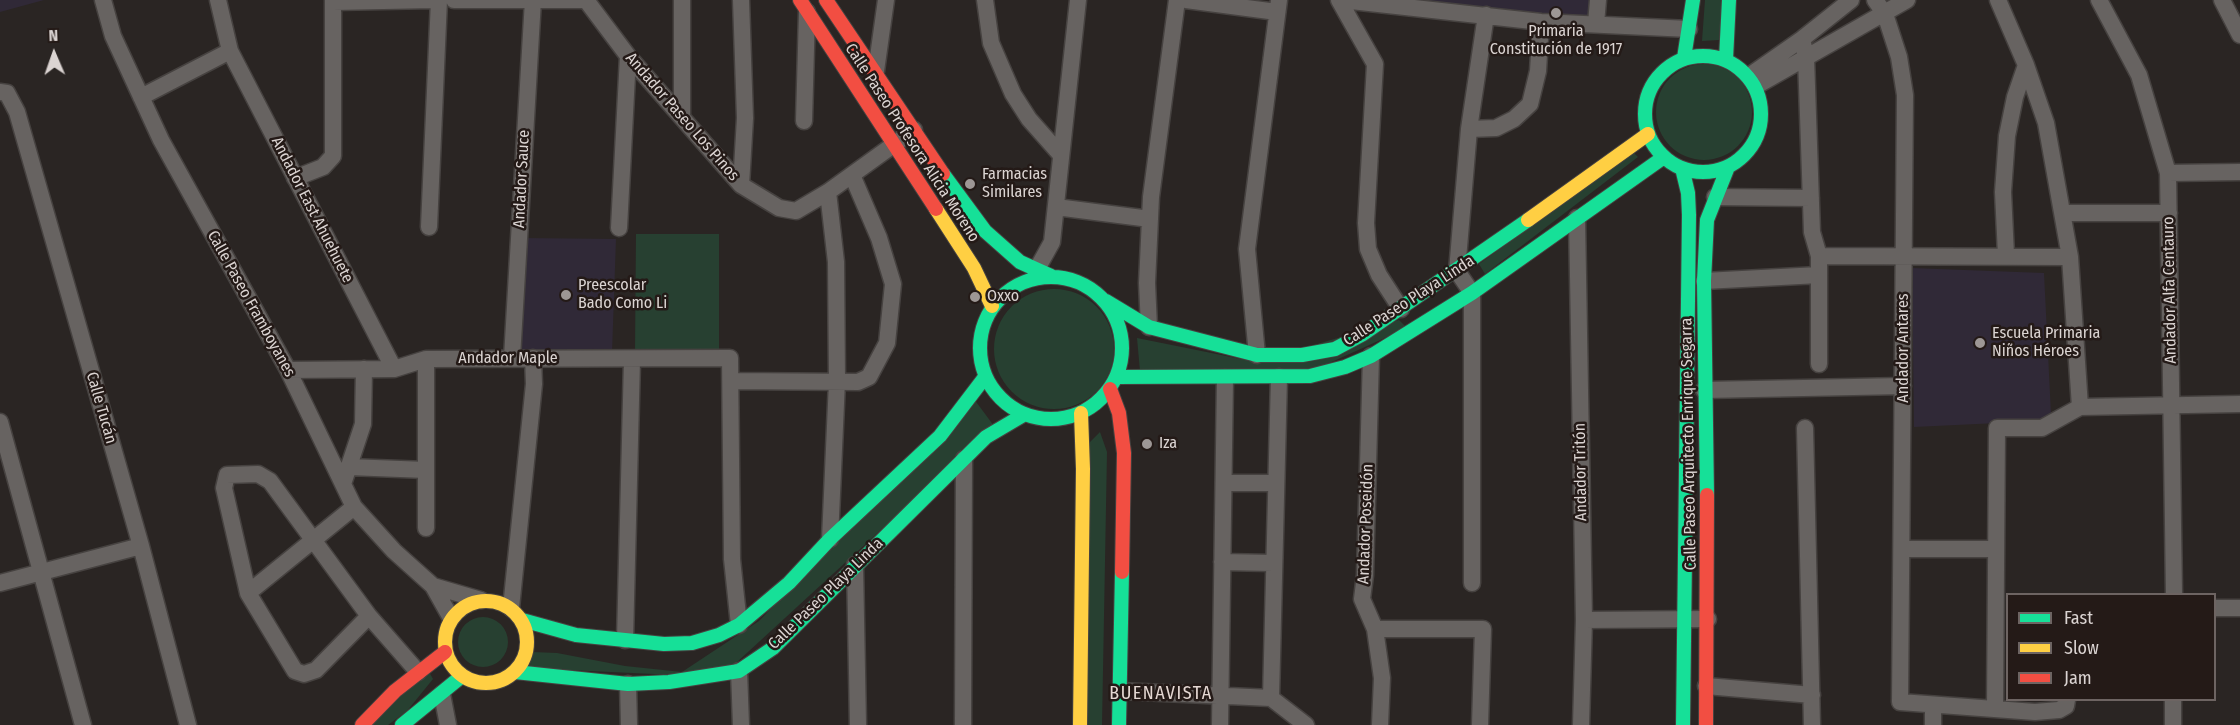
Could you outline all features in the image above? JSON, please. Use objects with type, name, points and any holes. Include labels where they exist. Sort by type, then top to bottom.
[{"type":"street","name":"Calle Paseo Framboyanes","points":[[103,0],[113,36],[161,140],[288,370],[354,507],[394,551],[433,586],[451,618]]},
{"type":"street","name":"Andador East Ahuehuete","points":[[218,0],[230,51],[394,369]]},
{"type":"street","points":[[296,178],[323,166],[333,156],[333,1],[434,0]]},
{"type":"street","points":[[429,227],[439,0]]},
{"type":"street","points":[[454,0],[586,0]]},
{"type":"street","name":"Andador Sauce","points":[[512,358],[533,0]]},
{"type":"street","name":"Andador Paseo Los Pinos","points":[[586,0],[628,56],[741,185],[779,208],[796,211],[828,192],[914,130]]},
{"type":"street","points":[[682,0],[682,117]]},
{"type":"street","points":[[741,0],[744,118],[741,185]]},
{"type":"street","name":"Calle Paseo Profesora Alicia Moreno","points":[[826,0],[985,231],[1020,262],[1044,272]]},
{"type":"street","points":[[876,71],[886,0]]},
{"type":"street","points":[[985,0],[991,43],[1013,94],[1029,119],[1060,153]]},
{"type":"street","points":[[1044,272],[1052,242],[1078,0]]},
{"type":"street","points":[[1149,327],[1147,283],[1150,219],[1177,0]]},
{"type":"street","points":[[1186,0],[1278,6],[1247,249],[1257,355]]},
{"type":"street","points":[[1340,0],[1541,22],[1689,29]]},
{"type":"street","points":[[1340,0],[1375,64],[1366,223],[1368,249],[1379,275],[1401,309]]},
{"type":"street","points":[[1596,24],[1598,0]]},
{"type":"street","points":[[1684,58],[1693,0]]},
{"type":"street","points":[[1726,59],[1729,0]]},
{"type":"street","points":[[1753,81],[1851,0]]},
{"type":"street","name":"Andador Antares","points":[[1875,0],[1885,14],[1899,57],[1905,95],[1900,702],[1933,705]]},
{"type":"street","points":[[1753,81],[1806,57],[1907,0]]},
{"type":"street","points":[[1998,0],[2026,66],[2046,123],[2070,257],[2080,407]]},
{"type":"street","name":"Andador Alfa Centauro","points":[[2099,0],[2139,75],[2168,174],[2174,593]]},
{"type":"street","points":[[2222,0],[2240,35]]},
{"type":"street","points":[[803,6],[804,121]]},
{"type":"street","name":"Calle Paseo Profesora Alicia Moreno","points":[[803,6],[974,268],[992,306]]},
{"type":"street","points":[[1472,583],[1472,293],[1457,271],[1469,129],[1486,15]]},
{"type":"street","points":[[1469,129],[1496,128],[1514,119],[1530,105],[1538,71],[1541,22]]},
{"type":"street","points":[[1802,39],[1806,57],[1812,232],[1819,256],[1819,364]]},
{"type":"street","points":[[141,97],[230,51]]},
{"type":"street","points":[[1705,54],[1726,59],[1753,81],[1763,109],[1760,133],[1747,153],[1728,167],[1713,172],[1682,168],[1664,157],[1648,134],[1644,116],[1651,88],[1668,66],[1684,58],[1705,54]]},
{"type":"street","points":[[619,228],[628,56]]},
{"type":"street","points":[[2006,255],[2003,192],[2007,136],[2015,97],[2026,66]]},
{"type":"street","name":"Calle Tucán","points":[[3,93],[17,112],[141,546],[188,725]]},
{"type":"street","name":"Calle Paseo Playa Linda","points":[[1106,301],[1149,327],[1257,355],[1302,355],[1335,349],[1401,309],[1457,271],[1648,134]]},
{"type":"street","name":"Calle Paseo Playa Linda","points":[[1113,383],[1310,376],[1345,367],[1371,356],[1472,293],[1664,157]]},
{"type":"street","name":"Calle Paseo Arquitecto Enrique Segarra","points":[[1706,725],[1708,619],[1704,281],[1707,220],[1728,167]]},
{"type":"street","name":"Calle Paseo Arquitecto Enrique Segarra","points":[[1682,168],[1688,193],[1689,215],[1683,725]]},
{"type":"street","points":[[2168,174],[2240,172]]},
{"type":"street","points":[[739,625],[732,559],[732,381],[858,382],[869,377],[887,343],[893,284],[879,238],[852,175]]},
{"type":"street","points":[[828,192],[836,262],[837,381],[830,538]]},
{"type":"street","points":[[1715,197],[1811,198]]},
{"type":"street","points":[[1056,207],[1150,219]]},
{"type":"street","points":[[2063,213],[2169,213]]},
{"type":"street","name":"Andador Tritón","points":[[1577,218],[1584,620],[1581,725]]},
{"type":"street","points":[[1819,256],[2070,257]]},
{"type":"street","points":[[1044,272],[1081,283],[1106,301],[1119,324],[1123,351],[1113,383],[1097,403],[1081,413],[1062,418],[1043,419],[1025,414],[1002,399],[985,376],[980,359],[979,340],[983,322],[992,306],[1008,290],[1044,272]]},
{"type":"street","points":[[1704,281],[1819,275]]},
{"type":"street","name":"Andador Poseidón","points":[[1371,356],[1365,575],[1362,598],[1375,629],[1382,678],[1380,725]]},
{"type":"street","points":[[517,614],[534,384],[533,358]]},
{"type":"street","name":"Andador Maple","points":[[288,370],[394,369],[426,359],[730,358],[732,381]]},
{"type":"street","points":[[426,359],[426,528]]},
{"type":"street","points":[[625,640],[632,360]]},
{"type":"street","points":[[344,484],[363,424],[364,369]]},
{"type":"street","name":"Calle Paseo Playa Linda","points":[[517,614],[576,635],[664,644],[692,643],[720,635],[739,625],[789,583],[830,538],[897,479],[940,436],[985,376]]},
{"type":"street","points":[[1271,698],[1279,377]]},
{"type":"street","points":[[1220,725],[1225,378]]},
{"type":"street","points":[[1113,383],[1124,453],[1119,725]]},
{"type":"street","points":[[1704,390],[1903,386]]},
{"type":"street","points":[[1995,709],[2002,634],[1996,549],[1997,428],[2042,428],[2080,407],[2240,404]]},
{"type":"street","points":[[1080,725],[1083,469],[1081,413]]},
{"type":"street","name":"Calle Paseo Playa Linda","points":[[516,672],[628,684],[705,678],[739,670],[773,648],[986,437],[1025,414]]},
{"type":"street","points":[[0,422],[83,725]]},
{"type":"street","points":[[1805,428],[1812,725]]},
{"type":"street","points":[[963,725],[964,459]]},
{"type":"street","points":[[349,467],[426,470]]},
{"type":"street","points":[[369,616],[316,670],[304,674],[295,671],[248,593],[224,488],[227,475],[258,474],[270,481],[369,616],[418,672]]},
{"type":"street","points":[[1224,483],[1275,483]]},
{"type":"street","points":[[248,593],[314,542],[354,507]]},
{"type":"street","points":[[0,583],[141,546]]},
{"type":"street","points":[[1903,549],[1996,549]]},
{"type":"street","points":[[1222,562],[1273,563]]},
{"type":"street","points":[[855,565],[858,725]]},
{"type":"street","name":"Calle Paseo Framboyanes","points":[[433,586],[481,600]]},
{"type":"street","points":[[481,600],[497,601],[517,614],[527,633],[528,647],[524,660],[516,672],[499,682],[479,683],[462,676],[451,666],[445,652],[444,635],[451,618],[464,606],[481,600]]},
{"type":"street","points":[[2216,608],[2240,608]]},
{"type":"street","points":[[1584,620],[1708,619]]},
{"type":"street","points":[[1375,629],[1483,629],[1480,725]]},
{"type":"street","points":[[362,725],[418,672],[445,652]]},
{"type":"street","points":[[739,670],[741,725]]},
{"type":"street","points":[[402,725],[462,676]]},
{"type":"street","points":[[628,684],[629,725]]},
{"type":"street","points":[[1707,686],[1812,695]]},
{"type":"street","points":[[1120,691],[1220,698],[1271,698],[1306,725]]},
{"type":"street","points":[[442,694],[448,725]]},
{"type":"street","points":[[1933,725],[1933,705],[1995,709],[2049,718],[2066,706],[2067,701]]},
{"type":"street","points":[[2173,701],[2173,725]]},
{"type":"shaded area","points":[[0,0],[44,0],[0,12]]},
{"type":"shaded area","name":"Primaria Constitución de 1917","points":[[1374,0],[1593,0],[1591,20]]},
{"type":"shaded area","name":"Preescolar Bado Como Li","points":[[522,238],[616,239],[612,353],[514,350]]},
{"type":"shaded area","name":"Escuela Primaria Niños Héroes","points":[[1912,268],[2044,273],[2051,414],[2040,421],[1914,427]]},
{"type":"green space","points":[[1705,0],[1722,0],[1719,40],[1702,41]]},
{"type":"green space","points":[[1704,64],[1722,68],[1738,78],[1748,94],[1752,112],[1748,130],[1738,146],[1722,156],[1704,160],[1686,156],[1670,146],[1660,130],[1656,112],[1660,94],[1670,78],[1686,68]]},
{"type":"green space","points":[[1633,152],[1638,157],[1485,274],[1479,264]]},
{"type":"green space","points":[[636,234],[719,234],[719,352],[635,353]]},
{"type":"green space","points":[[1054,289],[1077,293],[1097,306],[1110,326],[1114,349],[1110,372],[1097,392],[1077,405],[1054,409],[1031,405],[1011,392],[998,372],[994,349],[998,326],[1011,306],[1031,293]]},
{"type":"green space","points":[[1399,320],[1407,328],[1305,374],[1140,371],[1137,338],[1256,362]]},
{"type":"green space","points":[[974,399],[994,426],[736,663],[697,676],[525,668],[532,652],[557,653],[625,666],[682,672],[759,621]]},
{"type":"green space","points":[[1100,432],[1107,452],[1102,725],[1086,725],[1088,444]]},
{"type":"green space","points":[[483,617],[501,624],[508,642],[501,660],[483,667],[465,660],[458,642],[465,624]]},
{"type":"green space","points":[[428,670],[433,679],[407,711],[388,725],[367,725]]},
{"type":"traffic: fast","points":[[1684,58],[1693,0]]},
{"type":"traffic: fast","points":[[1726,59],[1729,0]]},
{"type":"traffic: fast","points":[[1703,56],[1725,60],[1744,73],[1757,92],[1761,114],[1757,136],[1744,155],[1725,168],[1703,172],[1681,168],[1662,155],[1649,136],[1645,114],[1649,92],[1662,73],[1681,60],[1703,56]]},
{"type":"traffic: fast","points":[[1117,377],[1310,376],[1345,367],[1371,356],[1472,293],[1664,157]]},
{"type":"traffic: fast","points":[[1707,495],[1704,281],[1707,220],[1728,167]]},
{"type":"traffic: fast","points":[[1682,168],[1688,193],[1689,215],[1683,725]]},
{"type":"traffic: fast","points":[[943,174],[985,231],[1020,262],[1051,276]]},
{"type":"traffic: fast","points":[[1106,301],[1149,327],[1257,355],[1302,355],[1335,349],[1363,334],[1528,220]]},
{"type":"traffic: fast","points":[[1051,277],[1078,282],[1101,298],[1117,321],[1122,348],[1117,375],[1101,398],[1078,414],[1051,419],[1024,414],[1001,398],[985,375],[980,348],[985,321],[1001,298],[1024,282],[1051,277]]},
{"type":"traffic: fast","points":[[522,620],[576,635],[664,644],[692,643],[719,635],[739,625],[789,583],[830,539],[940,436],[985,377]]},
{"type":"traffic: fast","points":[[515,672],[628,684],[669,682],[739,671],[773,648],[986,437],[1025,414]]},
{"type":"traffic: fast","points":[[1119,725],[1122,572]]},
{"type":"traffic: fast","points":[[402,725],[462,676]]},
{"type":"traffic: slow","points":[[1528,220],[1648,134]]},
{"type":"traffic: slow","points":[[936,209],[974,268],[992,306]]},
{"type":"traffic: slow","points":[[1080,725],[1083,469],[1081,413]]},
{"type":"traffic: slow","points":[[478,601],[494,601],[509,608],[520,619],[527,634],[527,642],[524,658],[515,671],[494,683],[478,683],[463,676],[452,665],[445,650],[445,634],[452,619],[463,608],[478,601]]},
{"type":"traffic: jam","points":[[800,0],[936,209]]},
{"type":"traffic: jam","points":[[826,0],[943,174]]},
{"type":"traffic: jam","points":[[1110,389],[1119,413],[1124,453],[1122,572]]},
{"type":"traffic: jam","points":[[1706,725],[1707,495]]},
{"type":"traffic: jam","points":[[362,725],[395,691],[445,652]]},
{"type":"place","name":"Primaria Constitución de 1917","points":[[1556,13]]},
{"type":"place","name":"Farmacias Similares","points":[[970,184]]},
{"type":"place","name":"Preescolar Bado Como Li","points":[[566,295]]},
{"type":"place","name":"Oxxo","points":[[975,297]]},
{"type":"place","name":"Escuela Primaria Niños Héroes","points":[[1980,343]]},
{"type":"place","name":"Iza","points":[[1147,444]]},
{"type":"district","name":"BUENAVISTA","points":[[1161,694]]}]
